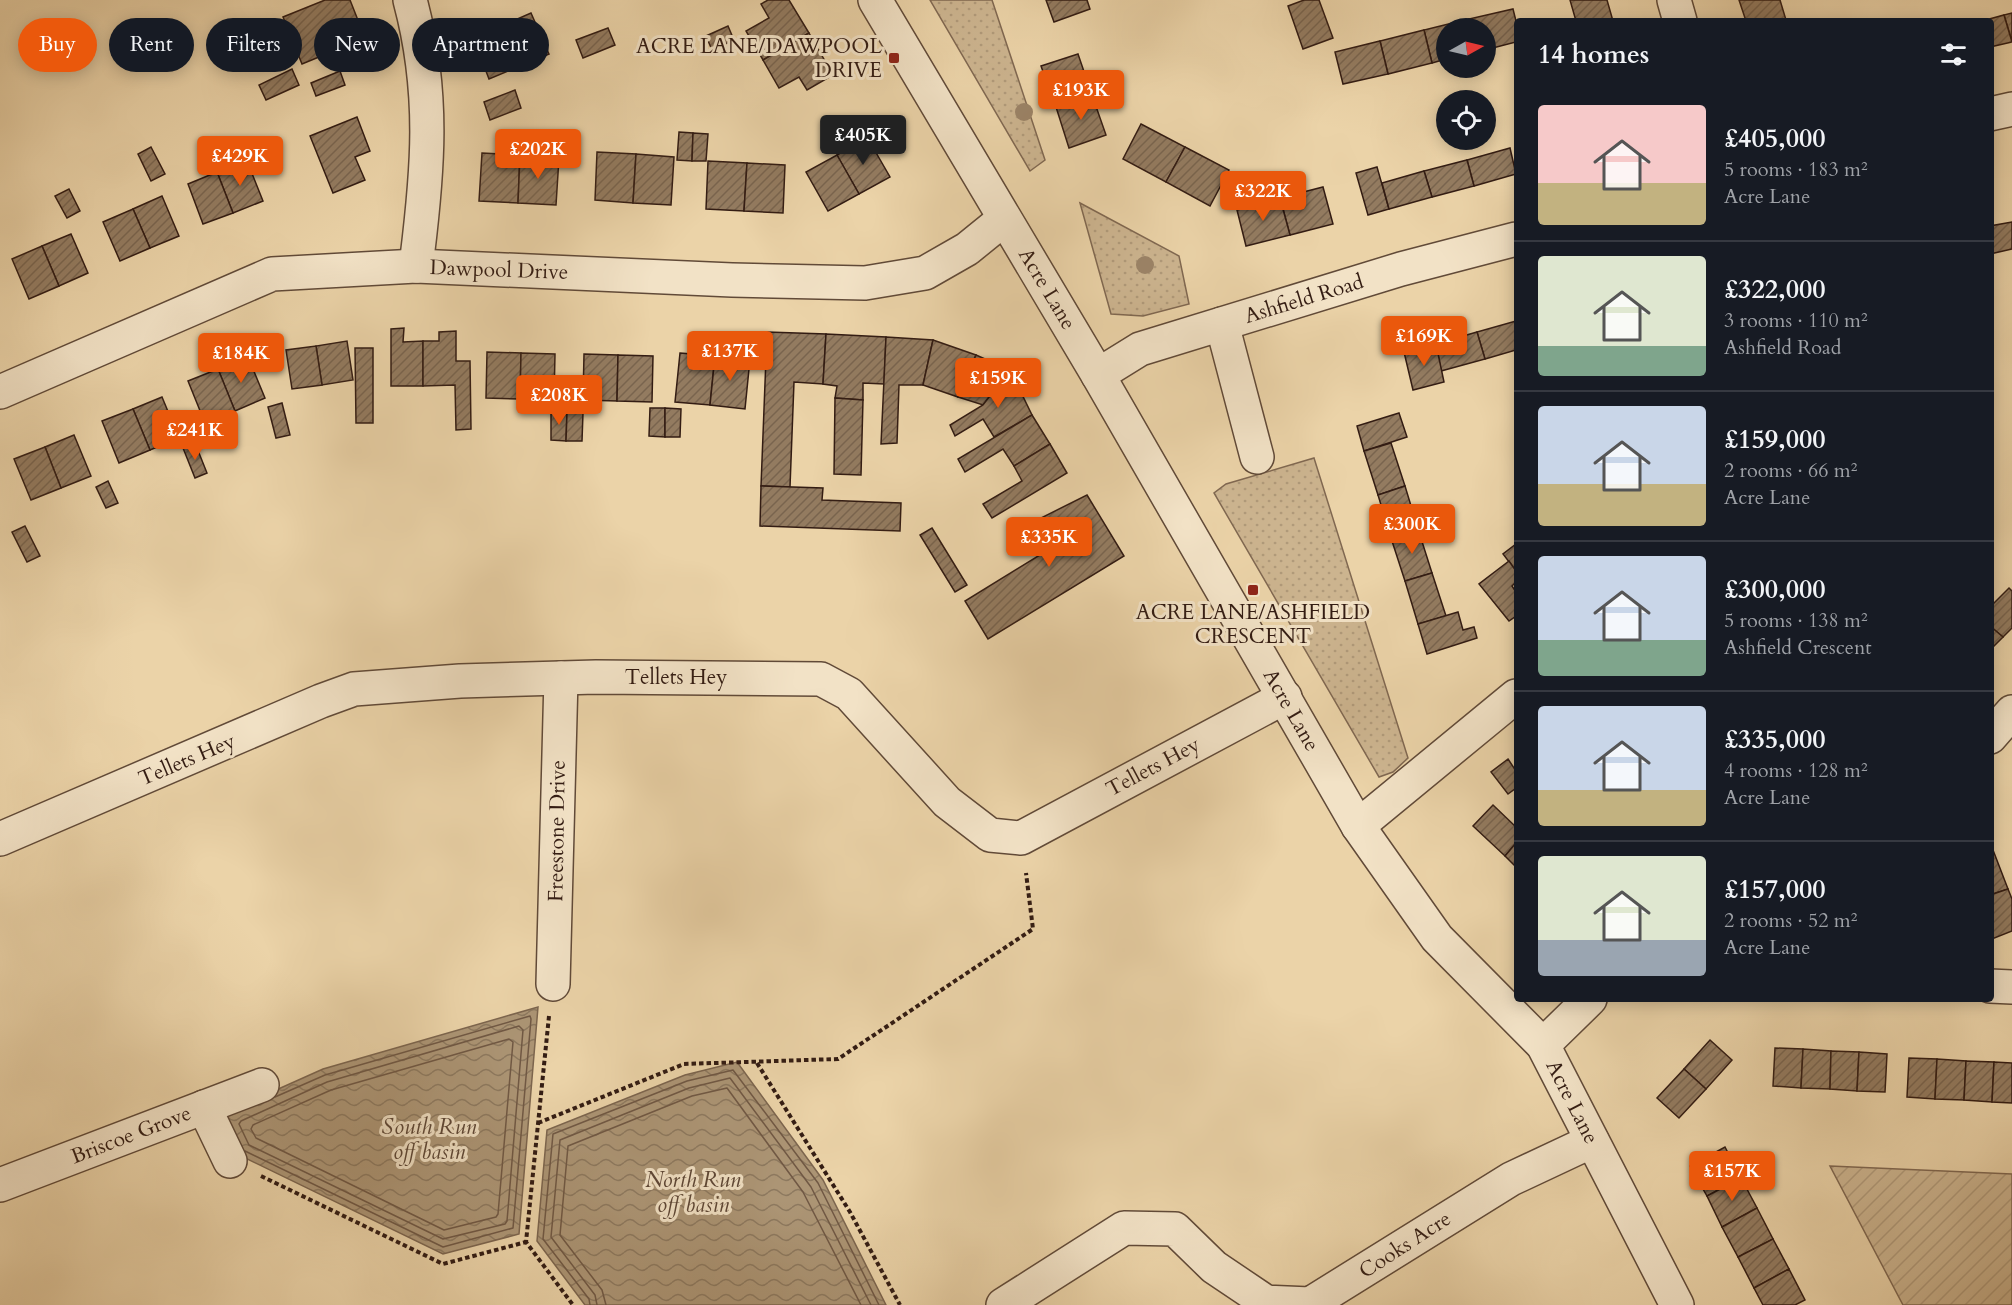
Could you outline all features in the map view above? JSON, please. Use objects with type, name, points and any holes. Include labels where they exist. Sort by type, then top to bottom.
[{"type":"street","points":[[410,0],[420,36],[428,112],[426,188],[416,266]]},
{"type":"street","name":"Acre Lane","points":[[875,0],[1098,375],[1358,826],[1437,938],[1543,1045],[1677,1305]]},
{"type":"street","points":[[1674,0],[1679,18]]},
{"type":"street","points":[[1994,113],[2012,109]]},
{"type":"street","name":"Dawpool Drive","points":[[0,392],[272,274],[416,266],[732,280],[864,283],[925,273],[967,249],[1004,219]]},
{"type":"street","name":"Ashfield Road","points":[[1098,375],[1140,349],[1401,269],[1514,240]]},
{"type":"street","points":[[1222,324],[1257,457]]},
{"type":"street","name":"Tellets Hey","points":[[0,839],[321,701],[354,689],[409,684],[561,678],[733,677],[821,680],[849,694],[947,802],[990,835],[1021,838],[1285,698]]},
{"type":"street","name":"Freestone Drive","points":[[553,984],[561,678]]},
{"type":"street","points":[[1358,826],[1514,698]]},
{"type":"street","points":[[1994,732],[2012,711]]},
{"type":"street","points":[[1994,986],[2012,987]]},
{"type":"street","points":[[1543,1045],[1587,1002]]},
{"type":"street","name":"Briscoe Grove","points":[[0,1185],[262,1085]]},
{"type":"street","points":[[204,1107],[230,1161]]},
{"type":"street","name":"Cooks Acre","points":[[1003,1305],[1124,1228],[1175,1229],[1214,1267],[1266,1302],[1309,1304],[1511,1179],[1592,1141]]},
{"type":"path","points":[[538,1123],[684,1064],[838,1059],[1033,929],[1021,838]]},
{"type":"path","points":[[553,984],[526,1242],[573,1305]]},
{"type":"path","points":[[756,1062],[850,1212],[900,1305]]},
{"type":"path","points":[[230,1161],[443,1263],[526,1242]]},
{"type":"shaded area","points":[[930,0],[992,0],[1045,160],[1030,171]]},
{"type":"shaded area","points":[[1080,203],[1179,256],[1189,304],[1143,316],[1111,314]]},
{"type":"shaded area","points":[[1314,458],[1408,758],[1393,772],[1379,777],[1214,493],[1226,484]]},
{"type":"shaded area","points":[[1830,1166],[2012,1174],[2012,1305],[1903,1305]]},
{"type":"water","name":"South Run off basin","points":[[538,1007],[519,1234],[443,1254],[239,1155],[220,1115],[323,1069]]},
{"type":"water","name":"North Run off basin","points":[[737,1062],[823,1180],[886,1305],[585,1305],[537,1241],[547,1130],[685,1075]]},
{"type":"building","points":[[325,0],[350,0],[357,18],[314,18],[314,59],[302,64],[302,18],[283,17]]},
{"type":"building","points":[[768,0],[789,0],[809,33],[763,60],[746,31],[769,18],[761,4]]},
{"type":"building","points":[[1046,0],[1087,0],[1090,9],[1054,22]]},
{"type":"building","points":[[1304,0],[1319,0],[1333,38],[1303,49],[1288,6]]},
{"type":"building","points":[[1570,0],[1607,0],[1612,18],[1575,18]]},
{"type":"building","points":[[1739,0],[1780,0],[1785,18],[1745,18]]},
{"type":"building","points":[[1513,9],[1515,18],[1514,43],[1496,47],[1496,18],[1473,18]]},
{"type":"building","points":[[531,13],[533,18],[519,18]]},
{"type":"building","points":[[2012,13],[2012,42],[2004,15]]},
{"type":"building","points":[[2004,15],[2012,42],[1994,46],[1993,18]]},
{"type":"building","points":[[728,26],[734,40],[712,50],[706,36]]},
{"type":"building","points":[[1436,27],[1436,62],[1432,63],[1424,30]]},
{"type":"building","points":[[608,28],[615,45],[583,58],[576,40]]},
{"type":"building","points":[[1424,30],[1432,63],[1388,74],[1380,41]]},
{"type":"building","points":[[809,33],[833,75],[807,90],[799,77],[779,88],[763,60]]},
{"type":"building","points":[[1380,41],[1388,74],[1343,84],[1335,52]]},
{"type":"building","points":[[1078,54],[1092,95],[1056,107],[1041,66]]},
{"type":"building","points":[[286,72],[293,72],[299,85],[266,100],[259,85]]},
{"type":"building","points":[[340,72],[345,85],[316,96],[311,83]]},
{"type":"building","points":[[486,72],[506,72],[489,79]]},
{"type":"building","points":[[515,90],[521,108],[490,120],[484,102]]},
{"type":"building","points":[[1092,95],[1106,135],[1069,148],[1056,107]]},
{"type":"building","points":[[357,117],[370,151],[355,157],[365,180],[333,193],[310,136]]},
{"type":"building","points":[[1141,124],[1185,147],[1166,182],[1123,159]]},
{"type":"building","points":[[679,132],[693,133],[692,161],[677,160]]},
{"type":"building","points":[[693,133],[708,134],[706,161],[692,161]]},
{"type":"building","points":[[867,137],[890,177],[859,194],[837,155]]},
{"type":"building","points":[[151,147],[165,174],[151,181],[138,154]]},
{"type":"building","points":[[1185,147],[1229,170],[1210,206],[1166,182]]},
{"type":"building","points":[[1510,148],[1514,175],[1474,186],[1467,160]]},
{"type":"building","points":[[597,152],[636,154],[633,203],[595,200]]},
{"type":"building","points":[[482,153],[520,155],[518,203],[479,201]]},
{"type":"building","points":[[636,154],[674,157],[671,205],[633,203]]},
{"type":"building","points":[[520,155],[559,158],[556,205],[518,203]]},
{"type":"building","points":[[837,155],[859,194],[828,211],[806,172]]},
{"type":"building","points":[[1467,160],[1474,186],[1432,197],[1424,171]]},
{"type":"building","points":[[247,161],[263,201],[233,213],[217,172]]},
{"type":"building","points":[[708,161],[747,163],[744,211],[706,209]]},
{"type":"building","points":[[747,163],[785,165],[783,213],[744,211]]},
{"type":"building","points":[[1377,167],[1389,209],[1368,215],[1356,173]]},
{"type":"building","points":[[1424,171],[1432,197],[1389,209],[1382,183]]},
{"type":"building","points":[[217,172],[233,213],[203,224],[188,184]]},
{"type":"building","points":[[1323,187],[1333,224],[1290,235],[1280,198]]},
{"type":"building","points":[[69,189],[80,211],[67,218],[55,196]]},
{"type":"building","points":[[162,196],[179,236],[150,248],[133,209]]},
{"type":"building","points":[[1280,198],[1290,235],[1246,246],[1237,210]]},
{"type":"building","points":[[133,209],[150,248],[120,261],[103,222]]},
{"type":"building","points":[[2012,222],[2012,249],[1994,253],[1994,225]]},
{"type":"building","points":[[71,234],[88,273],[59,286],[42,246]]},
{"type":"building","points":[[42,246],[59,286],[29,299],[12,259]]},
{"type":"building","points":[[1514,322],[1514,351],[1485,359],[1477,332]]},
{"type":"building","points":[[404,328],[403,342],[423,341],[423,386],[391,386],[391,329]]},
{"type":"building","points":[[456,331],[456,361],[470,361],[471,429],[456,430],[455,385],[423,386],[423,341],[439,341],[439,332]]},
{"type":"building","points":[[767,332],[826,334],[823,384],[794,382],[790,487],[761,486]]},
{"type":"building","points":[[1477,332],[1485,359],[1441,371],[1436,344]]},
{"type":"building","points":[[826,334],[886,337],[884,384],[863,383],[863,400],[835,398],[837,386],[823,384]]},
{"type":"building","points":[[886,337],[933,340],[923,385],[899,385],[897,443],[881,444]]},
{"type":"building","points":[[933,340],[976,355],[958,397],[923,385]]},
{"type":"building","points":[[347,341],[353,380],[322,385],[316,346]]},
{"type":"building","points":[[1436,344],[1444,382],[1413,390],[1404,352]]},
{"type":"building","points":[[316,346],[322,385],[292,389],[286,350]]},
{"type":"building","points":[[355,348],[373,348],[373,423],[356,423]]},
{"type":"building","points":[[487,352],[521,353],[520,399],[486,398]]},
{"type":"building","points":[[521,353],[555,354],[554,400],[520,399]]},
{"type":"building","points":[[680,353],[715,356],[710,405],[675,402]]},
{"type":"building","points":[[584,354],[618,355],[617,401],[583,400]]},
{"type":"building","points":[[618,355],[653,356],[652,402],[617,401]]},
{"type":"building","points":[[976,355],[1010,370],[983,405],[958,397]]},
{"type":"building","points":[[715,356],[750,359],[745,409],[710,405]]},
{"type":"building","points":[[248,357],[265,398],[235,411],[218,369]]},
{"type":"building","points":[[218,369],[235,411],[205,423],[188,381]]},
{"type":"building","points":[[1010,370],[1032,415],[994,437],[983,419],[955,436],[950,425],[983,405]]},
{"type":"building","points":[[162,397],[179,438],[150,450],[133,409]]},
{"type":"building","points":[[835,398],[863,400],[861,475],[834,474]]},
{"type":"building","points":[[282,403],[290,435],[276,438],[268,407]]},
{"type":"building","points":[[650,408],[665,408],[665,437],[649,436]]},
{"type":"building","points":[[665,408],[681,409],[680,437],[665,437]]},
{"type":"building","points":[[133,409],[150,450],[119,463],[102,421]]},
{"type":"building","points":[[551,412],[567,412],[566,441],[551,440]]},
{"type":"building","points":[[567,412],[583,413],[582,441],[566,441]]},
{"type":"building","points":[[1399,413],[1407,437],[1364,451],[1357,426]]},
{"type":"building","points":[[1032,415],[1050,444],[1014,466],[1003,449],[965,472],[958,459]]},
{"type":"building","points":[[74,435],[91,476],[61,488],[45,447]]},
{"type":"building","points":[[195,443],[207,473],[195,478],[183,448]]},
{"type":"building","points":[[1391,443],[1405,486],[1378,495],[1364,451]]},
{"type":"building","points":[[1050,444],[1067,473],[992,518],[983,504],[1022,481],[1014,466]]},
{"type":"building","points":[[45,447],[61,488],[31,500],[14,459]]},
{"type":"building","points":[[108,481],[118,503],[106,508],[96,487]]},
{"type":"building","points":[[761,486],[823,488],[822,500],[901,503],[900,531],[760,526]]},
{"type":"building","points":[[1405,486],[1418,529],[1391,538],[1378,495]]},
{"type":"building","points":[[1087,495],[1124,556],[988,639],[965,601],[1053,547],[1037,520]]},
{"type":"building","points":[[25,526],[40,556],[27,562],[12,532]]},
{"type":"building","points":[[932,528],[967,585],[955,592],[920,535]]},
{"type":"building","points":[[1418,529],[1432,573],[1405,581],[1391,538]]},
{"type":"building","points":[[1514,546],[1514,568],[1503,554]]},
{"type":"building","points":[[1509,561],[1514,568],[1512,586],[1514,589],[1514,617],[1509,621],[1479,584]]},
{"type":"building","points":[[1432,573],[1446,616],[1418,624],[1405,581]]},
{"type":"building","points":[[2009,588],[2012,591],[2012,628],[2003,637],[1994,629],[1994,603]]},
{"type":"building","points":[[1458,612],[1463,630],[1474,627],[1477,638],[1427,654],[1418,624]]},
{"type":"building","points":[[1994,629],[2003,637],[1994,646]]},
{"type":"building","points":[[1508,759],[1514,768],[1514,790],[1508,794],[1491,772]]},
{"type":"building","points":[[1493,805],[1514,825],[1514,845],[1505,856],[1473,826]]},
{"type":"building","points":[[1514,845],[1514,865],[1505,856]]},
{"type":"building","points":[[1994,853],[2008,889],[1994,894]]},
{"type":"building","points":[[2008,889],[2012,899],[2012,931],[1994,938],[1994,894]]},
{"type":"building","points":[[1710,1040],[1732,1060],[1706,1089],[1684,1069]]},
{"type":"building","points":[[1775,1048],[1803,1049],[1801,1088],[1773,1086]]},
{"type":"building","points":[[1803,1049],[1831,1051],[1830,1089],[1801,1088]]},
{"type":"building","points":[[1831,1051],[1859,1052],[1857,1091],[1830,1089]]},
{"type":"building","points":[[1859,1052],[1887,1054],[1885,1092],[1857,1091]]},
{"type":"building","points":[[1909,1058],[1937,1059],[1935,1099],[1907,1097]]},
{"type":"building","points":[[1937,1059],[1966,1061],[1964,1100],[1935,1099]]},
{"type":"building","points":[[1966,1061],[1994,1062],[1992,1102],[1964,1100]]},
{"type":"building","points":[[1994,1062],[2012,1063],[2012,1103],[1992,1102]]},
{"type":"building","points":[[1684,1069],[1706,1089],[1679,1118],[1657,1098]]},
{"type":"building","points":[[1725,1147],[1741,1178],[1707,1196],[1690,1166]]},
{"type":"building","points":[[1741,1178],[1757,1208],[1722,1227],[1707,1196]]},
{"type":"building","points":[[1757,1208],[1773,1239],[1738,1257],[1722,1227]]},
{"type":"building","points":[[1773,1239],[1789,1269],[1754,1288],[1738,1257]]},
{"type":"building","points":[[1789,1269],[1805,1300],[1795,1305],[1763,1305],[1754,1288]]},
{"type":"place","name":"ACRE LANE/DAWPOOL DRIVE","points":[[894,58]]},
{"type":"place","name":"ACRE LANE/ASHFIELD CRESCENT","points":[[1253,590]]}]
